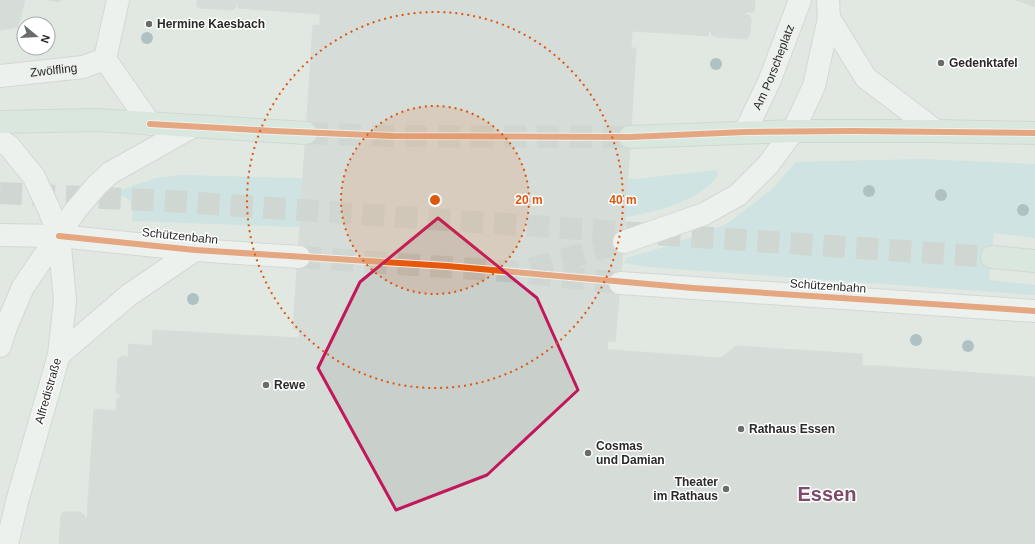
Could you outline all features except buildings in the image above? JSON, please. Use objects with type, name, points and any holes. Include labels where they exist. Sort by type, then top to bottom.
[{"type":"main road","points":[[0,122],[76,120],[306,133]]},
{"type":"main road","points":[[630,137],[793,131],[1035,133]]},
{"type":"main road","points":[[992,257],[1035,261]]},
{"type":"street","points":[[118,0],[105,59],[150,124]]},
{"type":"street","name":"Am Porscheplatz","points":[[745,132],[769,82],[800,0]]},
{"type":"street","points":[[829,9],[866,78],[936,131]]},
{"type":"street","points":[[624,242],[704,214],[738,195],[768,166],[793,131],[814,86],[829,9]]},
{"type":"street","name":"Zwölfling","points":[[0,76],[84,67],[105,59]]},
{"type":"street","points":[[0,346],[6,327],[23,287],[75,211],[97,185],[110,173],[192,127]]},
{"type":"street","name":"Alfredistraße","points":[[0,140],[9,146],[34,177],[49,209],[59,236],[65,300],[59,355],[18,498],[8,544]]},
{"type":"street","name":"Schützenbahn","points":[[0,235],[59,236],[195,250],[299,256]]},
{"type":"street","points":[[59,355],[128,296],[195,250]]},
{"type":"street","name":"Schützenbahn","points":[[620,282],[1035,311]]},
{"type":"highlighted area","points":[[438,218],[537,298],[578,390],[487,475],[396,510],[318,368],[360,282]]},
{"type":"shaded area","points":[[922,159],[1035,164],[1035,238],[994,233],[989,280],[1035,285],[1035,295],[648,267],[624,263],[626,258],[668,246],[727,224],[772,189],[796,162]]},
{"type":"shaded area","points":[[715,170],[718,171],[714,180],[692,197],[671,206],[627,217],[295,227],[132,221],[133,210],[131,202],[125,198],[114,195],[113,193],[156,178],[181,175],[293,178],[637,179]]},
{"type":"tunnel","points":[[306,133],[393,136],[630,137]]},
{"type":"tunnel","points":[[0,193],[168,201],[992,257]]},
{"type":"tunnel","points":[[531,269],[624,242]]},
{"type":"tunnel","points":[[299,257],[520,272],[620,283]]},
{"type":"cycle path","points":[[150,124],[393,136],[630,137],[745,132],[853,131],[1035,133]]},
{"type":"cycle path","points":[[59,236],[195,250],[447,266],[693,288],[1035,311]]},
{"type":"place","name":"Hermine Kaesbach","points":[[149,24]]},
{"type":"place","name":"Gedenktafel","points":[[941,63]]},
{"type":"place","name":"Rewe","points":[[266,385]]},
{"type":"place","name":"Rathaus Essen","points":[[741,429]]},
{"type":"place","name":"Cosmas und Damian","points":[[588,453]]},
{"type":"place","name":"Theater im Rathaus","points":[[726,489]]},
{"type":"district","name":"Essen","points":[[827,494]]}]
